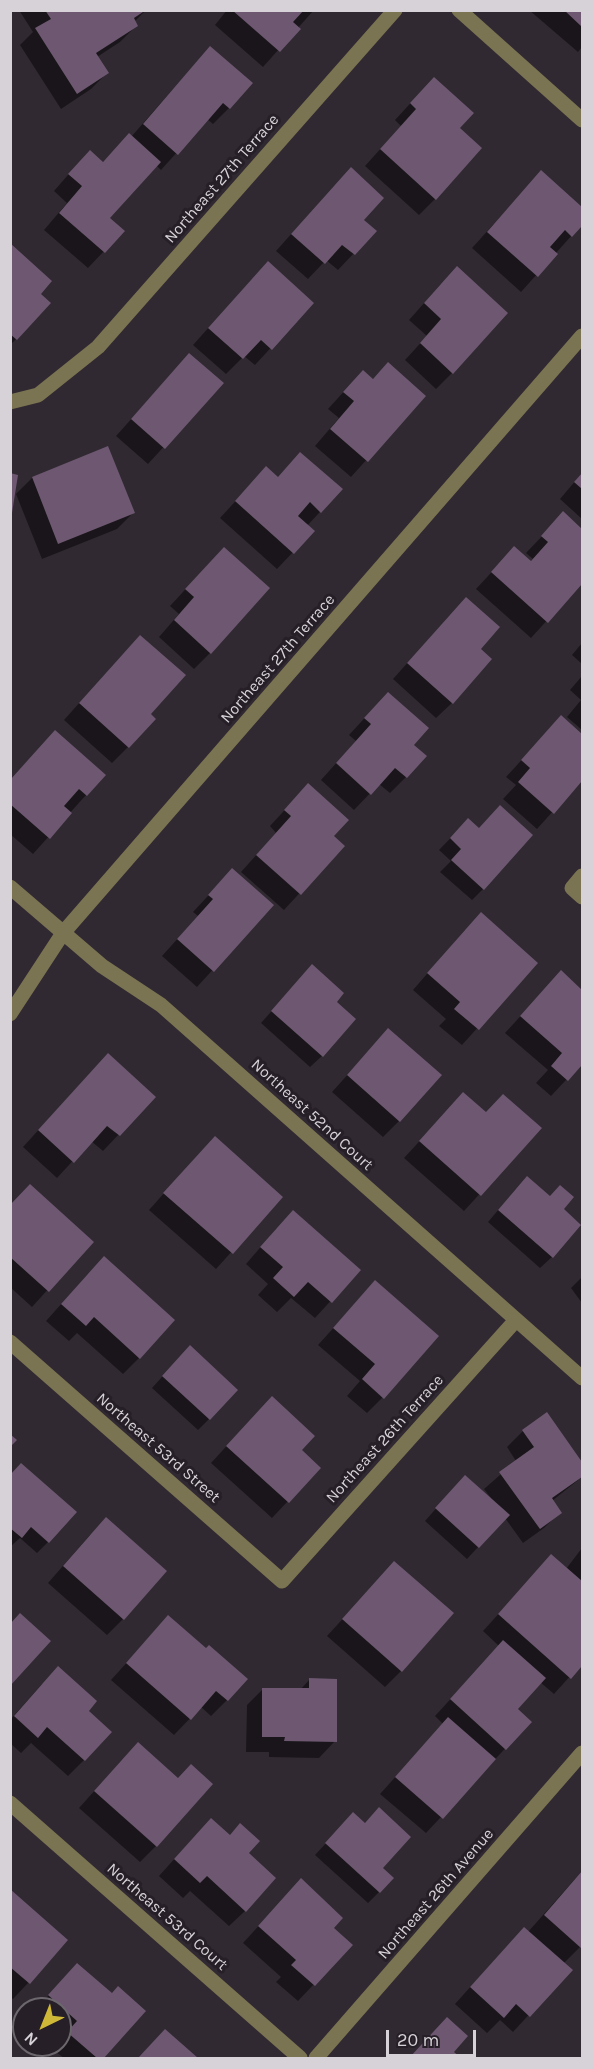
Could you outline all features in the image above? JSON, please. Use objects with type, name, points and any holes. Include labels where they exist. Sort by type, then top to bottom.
[{"type":"street","name":"Northeast 27th Terrace","points":[[10,402],[38,395],[98,347],[395,10]]},
{"type":"street","points":[[459,10],[582,120]]},
{"type":"street","name":"Northeast 27th Terrace","points":[[10,1014],[63,933],[582,336]]},
{"type":"street","points":[[577,893],[582,876]]},
{"type":"street","name":"Northeast 52nd Court","points":[[10,887],[102,966],[161,1005],[582,1378]]},
{"type":"street","name":"Northeast 26th Terrace","points":[[282,1581],[516,1320]]},
{"type":"street","name":"Northeast 53rd Street","points":[[10,1342],[282,1581]]},
{"type":"street","name":"Northeast 26th Avenue","points":[[316,2058],[582,1754]]},
{"type":"street","name":"Northeast 53rd Court","points":[[10,1803],[300,2058]]},
{"type":"building","points":[[45,10],[146,10],[134,18],[138,26],[96,53],[109,73],[77,94],[35,28],[51,19]]},
{"type":"building","points":[[232,10],[304,10],[293,22],[301,29],[280,52]]},
{"type":"building","points":[[564,10],[582,10],[582,27]]},
{"type":"building","points":[[210,46],[253,83],[230,109],[223,103],[178,155],[143,124]]},
{"type":"building","points":[[434,77],[474,113],[460,128],[482,148],[436,200],[380,149],[416,109],[410,103]]},
{"type":"building","points":[[129,133],[161,162],[110,218],[125,231],[105,253],[59,213],[82,186],[68,174],[90,150],[103,162]]},
{"type":"building","points":[[351,167],[384,198],[364,220],[377,231],[355,255],[342,245],[325,264],[291,234]]},
{"type":"building","points":[[541,170],[582,207],[582,226],[572,237],[565,230],[550,247],[558,254],[538,277],[487,232]]},
{"type":"building","points":[[10,243],[52,281],[41,294],[51,303],[17,340],[10,334]]},
{"type":"building","points":[[268,261],[314,303],[272,350],[261,340],[243,359],[208,328]]},
{"type":"building","points":[[457,266],[508,313],[453,374],[420,343],[441,319],[424,303]]},
{"type":"building","points":[[189,353],[224,383],[165,449],[131,419]]},
{"type":"building","points":[[388,362],[426,396],[368,462],[330,429],[354,401],[343,392],[363,370],[373,379]]},
{"type":"building","points":[[108,446],[135,513],[58,544],[32,477]]},
{"type":"building","points":[[300,452],[343,489],[321,513],[310,502],[298,516],[315,531],[294,554],[235,501],[266,466],[278,477]]},
{"type":"building","points":[[10,473],[18,475],[12,513],[10,513]]},
{"type":"building","points":[[582,473],[582,489],[574,482]]},
{"type":"building","points":[[563,511],[582,529],[582,584],[548,623],[491,572],[514,546],[531,561],[548,542],[541,536]]},
{"type":"building","points":[[224,547],[270,588],[211,654],[174,620],[194,597],[185,589]]},
{"type":"building","points":[[466,597],[500,627],[481,649],[492,659],[453,704],[407,663]]},
{"type":"building","points":[[140,635],[186,675],[151,714],[156,719],[129,748],[79,703]]},
{"type":"building","points":[[388,692],[429,728],[414,745],[427,756],[407,778],[395,768],[371,795],[336,763],[371,724],[364,718]]},
{"type":"building","points":[[561,715],[582,734],[582,781],[554,814],[518,782],[530,768],[521,760]]},
{"type":"building","points":[[55,730],[106,775],[87,796],[79,789],[64,806],[72,813],[50,839],[10,804],[10,780]]},
{"type":"building","points":[[308,783],[349,820],[334,836],[345,846],[301,895],[256,855],[291,816],[284,810]]},
{"type":"building","points":[[500,805],[533,835],[484,890],[451,860],[461,849],[450,838],[468,818],[479,828]]},
{"type":"building","points":[[232,868],[274,905],[214,972],[177,939],[213,899],[208,895]]},
{"type":"building","points":[[481,912],[538,963],[479,1030],[454,1009],[460,1002],[427,973]]},
{"type":"building","points":[[312,964],[344,993],[337,1002],[356,1019],[323,1057],[271,1011]]},
{"type":"building","points":[[561,970],[582,990],[582,1065],[568,1081],[551,1066],[562,1053],[520,1016]]},
{"type":"building","points":[[388,1028],[442,1075],[400,1122],[347,1075]]},
{"type":"building","points":[[108,1053],[156,1097],[120,1136],[107,1126],[74,1163],[38,1130]]},
{"type":"building","points":[[463,1092],[486,1112],[503,1094],[542,1128],[481,1196],[419,1141]]},
{"type":"building","points":[[215,1136],[283,1197],[233,1254],[163,1193]]},
{"type":"building","points":[[527,1176],[550,1196],[560,1185],[574,1197],[564,1209],[581,1225],[553,1258],[498,1210]]},
{"type":"building","points":[[30,1184],[94,1242],[49,1292],[10,1257],[10,1205]]},
{"type":"building","points":[[293,1210],[361,1270],[332,1303],[308,1282],[294,1297],[273,1278],[283,1267],[260,1247]]},
{"type":"building","points":[[104,1256],[175,1320],[140,1359],[94,1317],[86,1326],[61,1304]]},
{"type":"building","points":[[375,1280],[439,1336],[384,1399],[362,1379],[375,1364],[333,1328]]},
{"type":"building","points":[[190,1345],[238,1390],[210,1420],[162,1376]]},
{"type":"building","points":[[272,1396],[315,1436],[302,1450],[321,1468],[289,1503],[226,1446]]},
{"type":"building","points":[[547,1412],[582,1462],[582,1477],[552,1498],[562,1513],[540,1529],[499,1472],[534,1447],[522,1430]]},
{"type":"building","points":[[10,1434],[17,1440],[10,1447]]},
{"type":"building","points":[[21,1463],[77,1512],[49,1543],[31,1527],[22,1538],[10,1528],[10,1475]]},
{"type":"building","points":[[465,1475],[510,1515],[479,1548],[435,1508]]},
{"type":"building","points":[[106,1517],[167,1571],[124,1620],[63,1566]]},
{"type":"building","points":[[551,1554],[582,1581],[582,1666],[571,1679],[498,1614]]},
{"type":"building","points":[[394,1561],[454,1613],[402,1672],[342,1619]]},
{"type":"building","points":[[20,1613],[51,1641],[10,1686],[10,1624]]},
{"type":"building","points":[[168,1615],[206,1648],[209,1645],[248,1679],[228,1701],[216,1691],[191,1720],[126,1663]]},
{"type":"building","points":[[503,1640],[546,1678],[518,1709],[532,1722],[506,1750],[450,1699]]},
{"type":"building","points":[[58,1666],[97,1701],[89,1711],[112,1732],[85,1761],[47,1727],[38,1738],[14,1716]]},
{"type":"building","points":[[309,1678],[337,1679],[337,1742],[284,1741],[285,1737],[262,1737],[262,1688],[309,1688]]},
{"type":"building","points":[[448,1717],[496,1759],[443,1819],[395,1777]]},
{"type":"building","points":[[138,1742],[178,1778],[191,1764],[213,1784],[157,1847],[94,1791]]},
{"type":"building","points":[[379,1807],[411,1837],[383,1868],[394,1878],[380,1893],[325,1843],[353,1812],[365,1823]]},
{"type":"building","points":[[211,1818],[230,1835],[240,1823],[260,1841],[249,1853],[276,1878],[246,1912],[207,1876],[200,1883],[174,1859]]},
{"type":"building","points":[[582,1871],[582,1947],[581,1948],[544,1915]]},
{"type":"building","points":[[301,1878],[343,1918],[334,1928],[353,1945],[315,1986],[291,1965],[296,1960],[258,1926]]},
{"type":"building","points":[[10,1889],[68,1940],[30,1984],[10,1967]]},
{"type":"building","points":[[524,1927],[573,1970],[530,2017],[516,2004],[504,2018],[470,1987]]},
{"type":"building","points":[[77,1963],[112,1993],[118,1986],[146,2011],[104,2058],[97,2058],[72,2036],[72,2026],[77,2021],[72,2017],[72,1997],[50,1997],[48,1995]]},
{"type":"building","points":[[447,2017],[468,2036],[454,2052],[461,2058],[409,2058]]},
{"type":"building","points":[[165,2029],[198,2058],[138,2058]]}]
